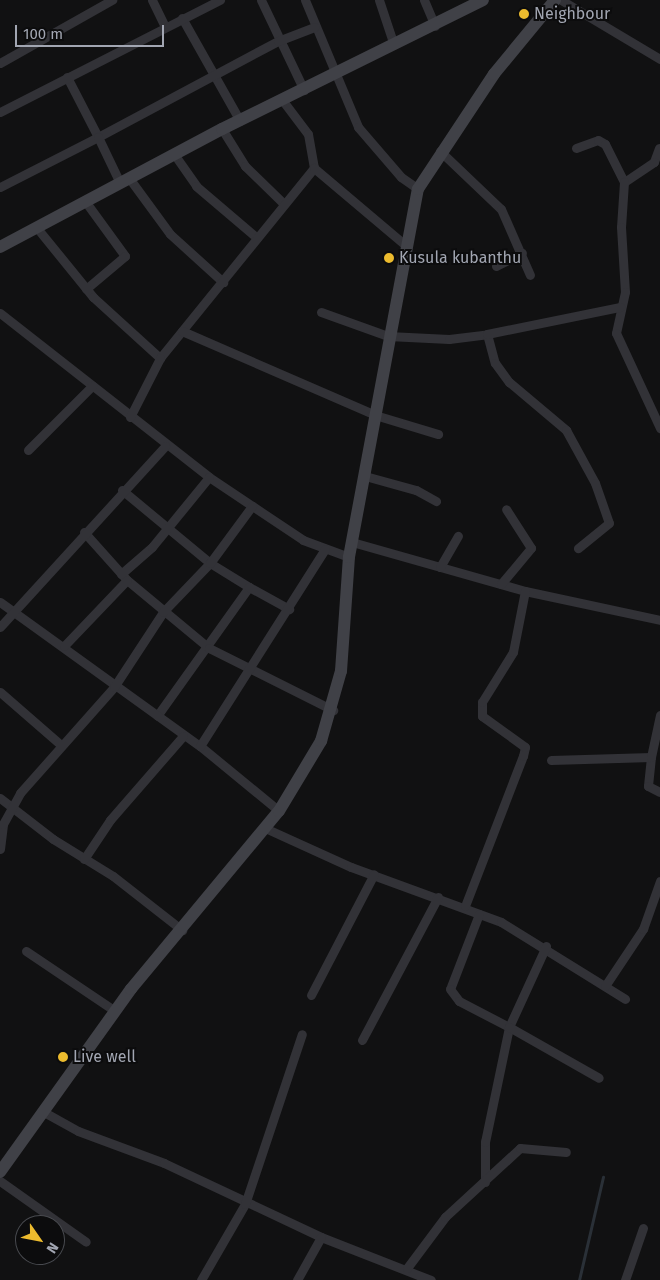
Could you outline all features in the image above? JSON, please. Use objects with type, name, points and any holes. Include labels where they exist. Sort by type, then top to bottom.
[{"type":"street","points":[[0,62],[112,0]]},
{"type":"street","points":[[152,0],[165,27]]},
{"type":"street","points":[[0,112],[220,0]]},
{"type":"street","points":[[261,0],[278,41],[304,90]]},
{"type":"street","points":[[305,0],[314,28],[358,127],[402,177],[418,189]]},
{"type":"street","points":[[379,0],[394,45]]},
{"type":"street","points":[[424,0],[435,26]]},
{"type":"street","points":[[0,247],[222,129],[435,26],[469,4],[483,0]]},
{"type":"street","points":[[1,1167],[115,1011],[279,811],[309,767],[333,710],[341,671],[349,557],[365,476],[404,244],[418,189],[440,151],[494,74],[555,0]]},
{"type":"street","points":[[561,0],[660,59]]},
{"type":"street","points":[[182,18],[240,121]]},
{"type":"street","points":[[0,187],[278,41],[314,28]]},
{"type":"street","points":[[67,77],[98,137],[124,181],[170,234],[224,282]]},
{"type":"street","points":[[283,101],[308,134],[314,168],[404,244]]},
{"type":"street","points":[[222,129],[245,166],[283,202]]},
{"type":"street","points":[[576,148],[598,140],[605,144],[624,182],[621,227],[625,276],[616,333],[660,428]]},
{"type":"street","points":[[624,182],[654,162],[659,148]]},
{"type":"street","points":[[440,151],[501,209],[522,253],[530,275]]},
{"type":"street","points":[[174,154],[196,186],[257,238]]},
{"type":"street","points":[[130,417],[160,358],[224,282],[283,202],[314,168]]},
{"type":"street","points":[[84,201],[125,256],[86,289]]},
{"type":"street","points":[[37,228],[86,289],[160,358]]},
{"type":"street","points":[[496,266],[522,253]]},
{"type":"street","points":[[322,312],[388,336],[456,339],[620,307]]},
{"type":"street","points":[[0,312],[165,446],[209,477],[252,506],[325,549],[349,557]]},
{"type":"street","points":[[182,332],[375,415],[438,434]]},
{"type":"street","points":[[488,334],[495,362],[509,382],[566,430],[595,483],[609,523],[578,548]]},
{"type":"street","points":[[28,450],[92,386]]},
{"type":"street","points":[[0,627],[12,611],[122,490],[165,446]]},
{"type":"street","points":[[365,476],[416,490],[436,501]]},
{"type":"street","points":[[64,646],[168,529],[209,477]]},
{"type":"street","points":[[122,490],[210,563],[289,609]]},
{"type":"street","points":[[0,850],[7,808],[114,687],[163,612],[210,563],[252,506]]},
{"type":"street","points":[[501,584],[531,548],[506,509]]},
{"type":"street","points":[[84,532],[124,577],[163,612],[209,648],[249,671],[333,710]]},
{"type":"street","points":[[440,567],[458,536]]},
{"type":"street","points":[[352,542],[524,591],[660,620]]},
{"type":"street","points":[[200,746],[289,609],[325,549]]},
{"type":"street","points":[[157,716],[209,648],[249,587]]},
{"type":"street","points":[[465,906],[524,756],[524,747],[482,716],[482,702],[513,652],[524,591]]},
{"type":"street","points":[[0,602],[64,646],[114,687],[200,746],[279,811]]},
{"type":"street","points":[[0,692],[61,745]]},
{"type":"street","points":[[660,715],[650,757],[648,786],[660,792]]},
{"type":"street","points":[[84,859],[110,820],[183,736]]},
{"type":"street","points":[[551,760],[650,757]]},
{"type":"street","points":[[0,798],[7,808],[84,859],[182,930]]},
{"type":"street","points":[[265,828],[374,874],[465,906],[546,946],[625,999]]},
{"type":"street","points":[[311,995],[374,874]]},
{"type":"street","points":[[605,986],[643,929],[660,881]]},
{"type":"street","points":[[362,1040],[438,897]]},
{"type":"street","points":[[479,914],[450,989],[459,1001],[600,1078]]},
{"type":"street","points":[[485,1182],[485,1142],[509,1027],[546,946]]},
{"type":"street","points":[[26,951],[115,1011]]},
{"type":"street","points":[[201,1280],[246,1204],[302,1034]]},
{"type":"street","points":[[42,1111],[78,1131],[164,1163],[246,1204],[320,1237],[407,1268],[432,1280]]},
{"type":"street","points":[[407,1268],[434,1228],[520,1148],[566,1152]]},
{"type":"street","points":[[0,1181],[86,1242]]},
{"type":"street","points":[[625,1280],[643,1228]]},
{"type":"street","points":[[297,1280],[320,1237]]},
{"type":"waterway","points":[[579,1280],[603,1177]]},
{"type":"place","name":"Neighbour","points":[[524,14]]},
{"type":"place","name":"Kusula kubanthu","points":[[389,258]]},
{"type":"place","name":"Live well","points":[[63,1057]]}]
